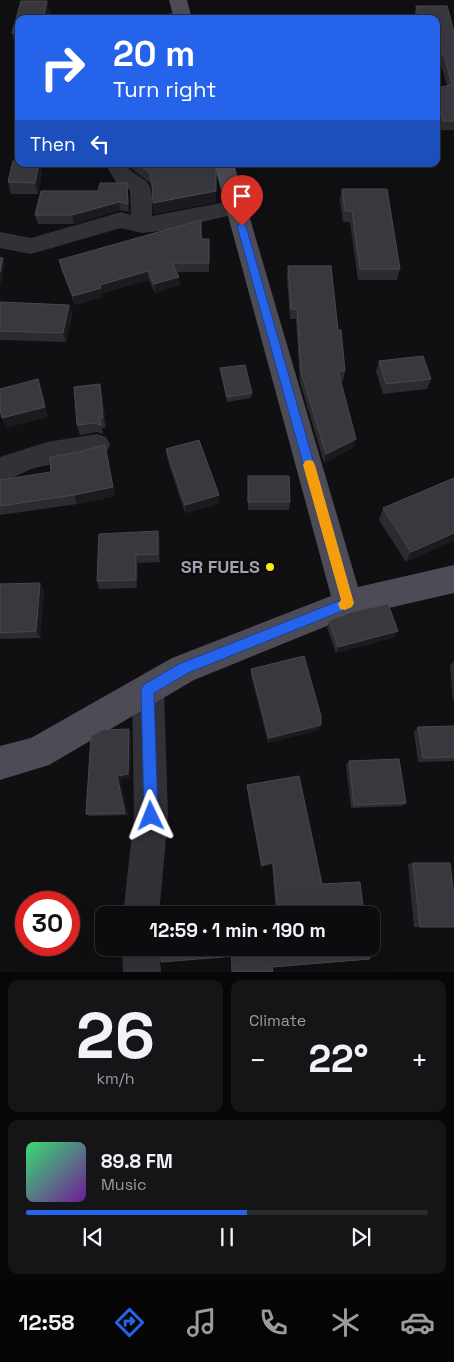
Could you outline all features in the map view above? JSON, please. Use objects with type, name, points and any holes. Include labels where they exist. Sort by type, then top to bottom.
[{"type":"main road","points":[[225,167],[348,603]]},
{"type":"main road","points":[[0,763],[37,753],[183,669],[348,603],[454,579]]},
{"type":"street","points":[[117,167],[124,177],[140,187],[142,225]]},
{"type":"street","points":[[0,240],[31,246],[121,220],[142,225],[168,222],[236,207]]},
{"type":"street","points":[[0,472],[12,463],[75,448],[97,446]]},
{"type":"street","points":[[142,906],[151,816],[148,690]]},
{"type":"street","points":[[141,956],[142,972]]},
{"type":"building","points":[[21,1],[47,1],[44,15],[17,15]]},
{"type":"building","points":[[416,6],[447,6],[454,32],[454,121],[443,121],[440,107],[440,87],[452,85],[445,58],[440,51],[440,15],[418,15]]},
{"type":"building","points":[[15,22],[15,33],[12,33]]},
{"type":"building","points":[[13,161],[15,161],[15,167],[38,167],[35,183],[8,182]]},
{"type":"building","points":[[142,167],[216,167],[216,191],[153,203],[152,182],[149,172]]},
{"type":"building","points":[[100,183],[127,183],[128,204],[119,202],[72,215],[35,215],[41,191],[98,191]]},
{"type":"building","points":[[342,189],[387,189],[400,269],[360,269],[352,211],[345,211]]},
{"type":"building","points":[[201,220],[201,239],[209,239],[209,263],[172,263],[179,277],[154,284],[148,271],[100,285],[101,288],[73,296],[59,260]]},
{"type":"building","points":[[0,258],[3,258],[0,272]]},
{"type":"building","points":[[288,266],[331,266],[338,330],[341,330],[345,371],[338,371],[356,439],[326,454],[301,372],[297,309],[291,309]]},
{"type":"building","points":[[0,302],[69,305],[63,333],[0,331]]},
{"type":"building","points":[[423,356],[431,379],[386,384],[379,361]]},
{"type":"building","points":[[245,365],[252,393],[227,397],[220,368]]},
{"type":"building","points":[[38,379],[45,407],[2,418],[0,389]]},
{"type":"building","points":[[100,384],[103,418],[99,418],[101,425],[94,423],[77,425],[74,387]]},
{"type":"building","points":[[199,440],[219,495],[185,505],[166,449]]},
{"type":"building","points":[[105,445],[113,487],[0,506],[0,480],[51,472],[50,457]]},
{"type":"building","points":[[248,476],[289,476],[290,502],[248,502]]},
{"type":"building","points":[[454,478],[454,533],[411,552],[383,508]]},
{"type":"building","points":[[158,531],[158,554],[136,555],[136,580],[97,581],[99,534]]},
{"type":"building","points":[[40,583],[36,631],[0,633],[0,584]]},
{"type":"building","points":[[388,604],[398,631],[338,647],[329,621],[352,612]]},
{"type":"building","points":[[304,656],[321,716],[321,725],[269,738],[251,669]]},
{"type":"building","points":[[454,726],[454,757],[423,758],[418,727]]},
{"type":"building","points":[[129,729],[128,774],[117,776],[125,813],[86,814],[91,736],[102,730]]},
{"type":"building","points":[[399,759],[406,803],[354,805],[349,761]]},
{"type":"building","points":[[299,776],[322,884],[360,882],[363,906],[277,906],[273,862],[262,865],[247,785]]},
{"type":"building","points":[[413,863],[450,863],[454,895],[454,927],[420,927]]},
{"type":"building","points":[[161,956],[224,956],[224,957],[161,962]]},
{"type":"building","points":[[231,956],[369,956],[370,959],[272,967],[273,972],[232,972]]},
{"type":"slow traffic","points":[[309,465],[348,603],[345,604]]},
{"type":"place","name":"SR FUELS","points":[[270,567]]},
{"type":"route","points":[[151,816],[148,690],[183,669],[348,603],[242,226]]}]
